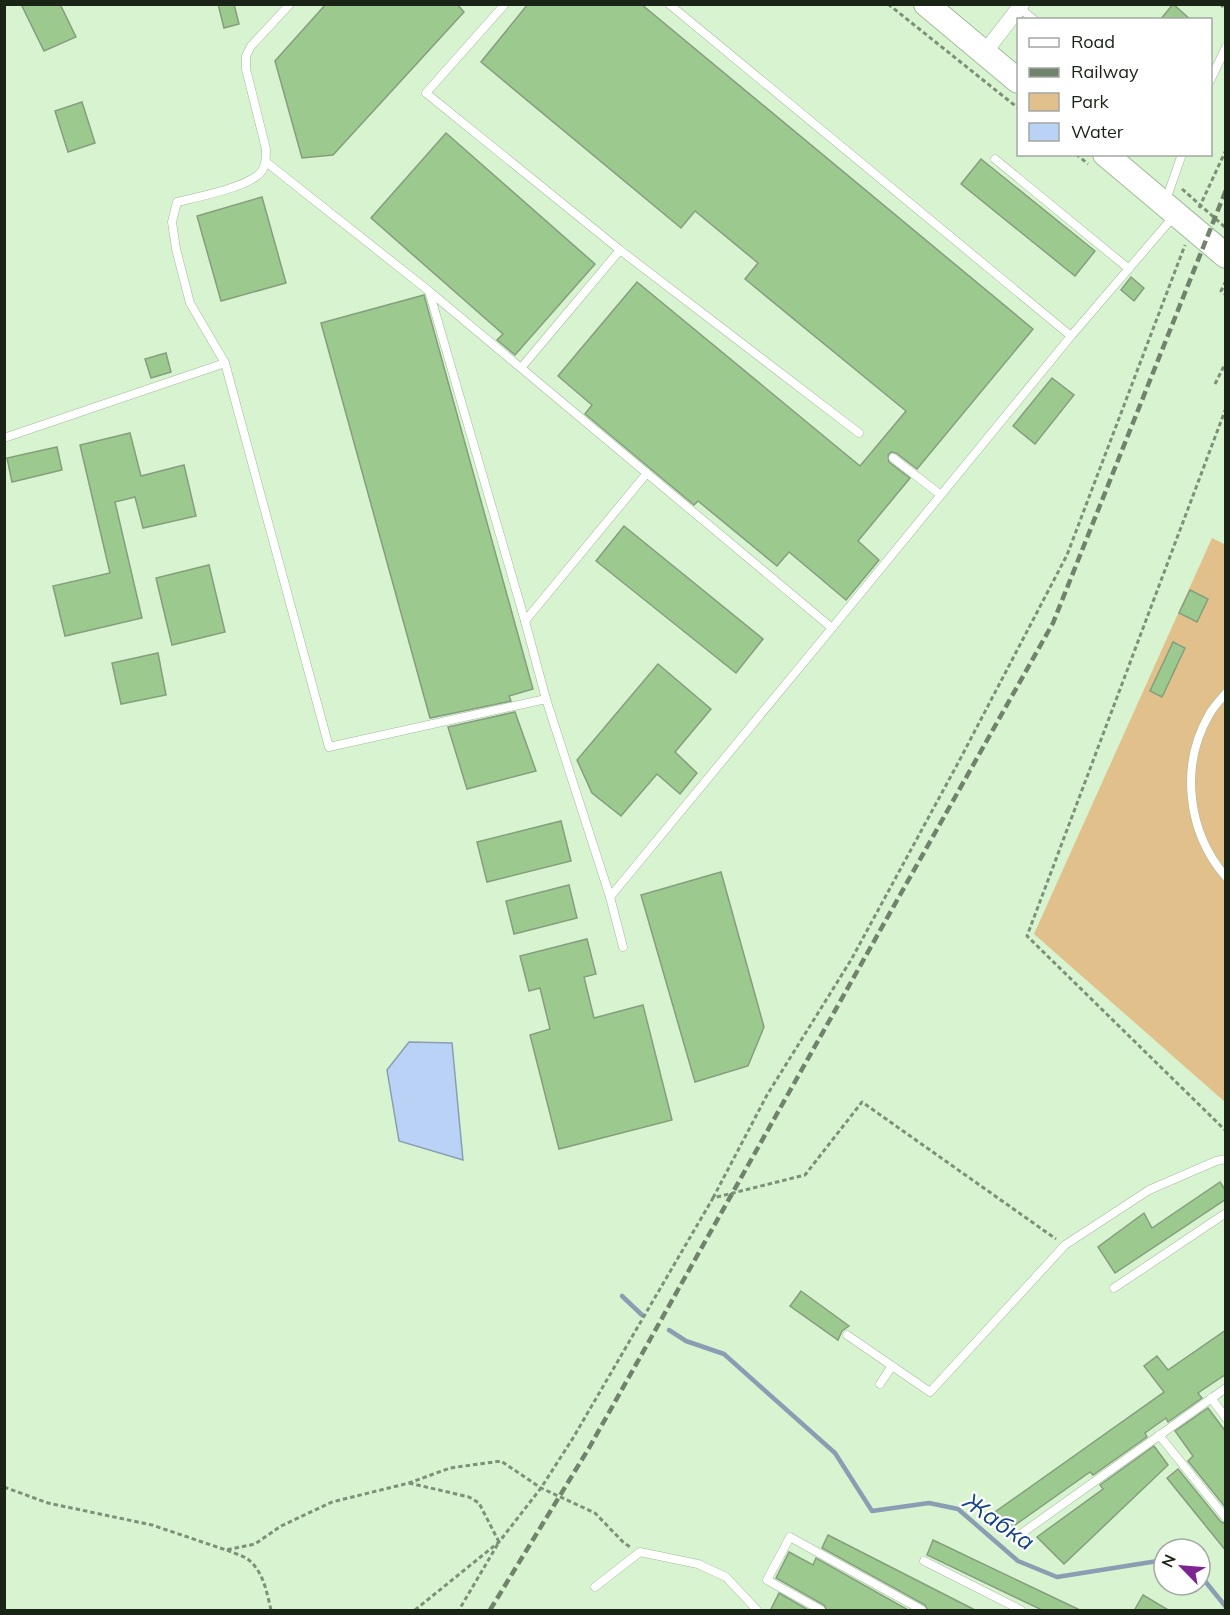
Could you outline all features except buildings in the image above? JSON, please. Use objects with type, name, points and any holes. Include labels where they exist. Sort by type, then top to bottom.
[{"type":"main road","points":[[926,4],[1017,80]]},
{"type":"main road","points":[[1108,156],[1183,213],[1226,256]]},
{"type":"street","points":[[985,52],[1021,6]]},
{"type":"lane","points":[[290,4],[251,46],[246,56],[246,69],[266,149],[266,162],[260,174],[248,181],[177,202],[172,222],[176,249],[190,303],[225,363],[329,747],[546,699]]},
{"type":"lane","points":[[505,4],[426,93],[620,250],[859,433]]},
{"type":"lane","points":[[669,4],[1071,336]]},
{"type":"lane","points":[[1021,6],[1032,18]]},
{"type":"lane","points":[[1212,77],[1226,47]]},
{"type":"lane","points":[[610,897],[1071,336],[1129,269],[1183,213],[1173,181],[1181,156]]},
{"type":"lane","points":[[995,159],[1129,269]]},
{"type":"lane","points":[[266,162],[429,291],[832,628]]},
{"type":"lane","points":[[521,368],[620,250]]},
{"type":"lane","points":[[429,291],[546,699],[610,897],[623,947]]},
{"type":"lane","points":[[4,438],[225,363]]},
{"type":"lane","points":[[893,458],[941,495]]},
{"type":"lane","points":[[525,621],[646,473]]},
{"type":"lane","points":[[1226,693],[1208,715],[1194,751],[1190,789],[1197,827],[1213,862],[1226,877]]},
{"type":"lane","points":[[847,1335],[930,1392],[1065,1245],[1149,1190],[1216,1161],[1226,1159]]},
{"type":"lane","points":[[1114,1288],[1226,1213]]},
{"type":"lane","points":[[880,1384],[892,1366]]},
{"type":"lane","points":[[1018,1536],[1226,1388]]},
{"type":"lane","points":[[1211,1398],[1226,1418]]},
{"type":"lane","points":[[1159,1435],[1226,1518]]},
{"type":"lane","points":[[821,1611],[767,1580],[790,1537],[922,1611]]},
{"type":"lane","points":[[595,1587],[640,1552],[698,1564],[726,1577],[757,1611]]},
{"type":"lane","points":[[924,1561],[1021,1611]]},
{"type":"path","points":[[888,4],[1017,107]]},
{"type":"path","points":[[1220,4],[1226,9]]},
{"type":"path","points":[[459,1611],[499,1542],[541,1488],[573,1438],[713,1198],[767,1095],[851,960],[957,765],[1067,555],[1183,213],[1226,150]]},
{"type":"path","points":[[1173,181],[1183,213]]},
{"type":"path","points":[[1183,213],[1226,228]]},
{"type":"path","points":[[1226,281],[1221,291],[1226,295]]},
{"type":"path","points":[[1215,384],[1226,362]]},
{"type":"path","points":[[1226,408],[1027,936],[1226,1131]]},
{"type":"path","points":[[713,1198],[805,1175],[862,1102],[1065,1245]]},
{"type":"path","points":[[226,1550],[255,1544],[281,1526],[333,1502],[409,1483],[450,1468],[501,1461],[541,1488],[595,1513],[623,1542],[640,1552]]},
{"type":"path","points":[[409,1483],[469,1497],[479,1503],[499,1542]]},
{"type":"path","points":[[4,1487],[48,1503],[152,1525],[247,1558],[258,1570],[271,1611]]},
{"type":"path","points":[[415,1611],[499,1542]]},
{"type":"green space","points":[[1212,538],[1226,545],[1225,1102],[1034,934]]},
{"type":"water","points":[[409,1042],[452,1043],[463,1160],[399,1141],[387,1070]]},
{"type":"waterway","name":"Жабка","points":[[622,1296],[642,1315]]},
{"type":"waterway","name":"Жабка","points":[[669,1330],[686,1341],[724,1354],[835,1453],[872,1511],[929,1503],[958,1509],[1018,1561],[1057,1577],[1152,1562]]},
{"type":"waterway","name":"Жабка","points":[[1212,1590],[1226,1607]]},
{"type":"railway","points":[[490,1610],[589,1448],[1053,623],[1226,190]]}]
